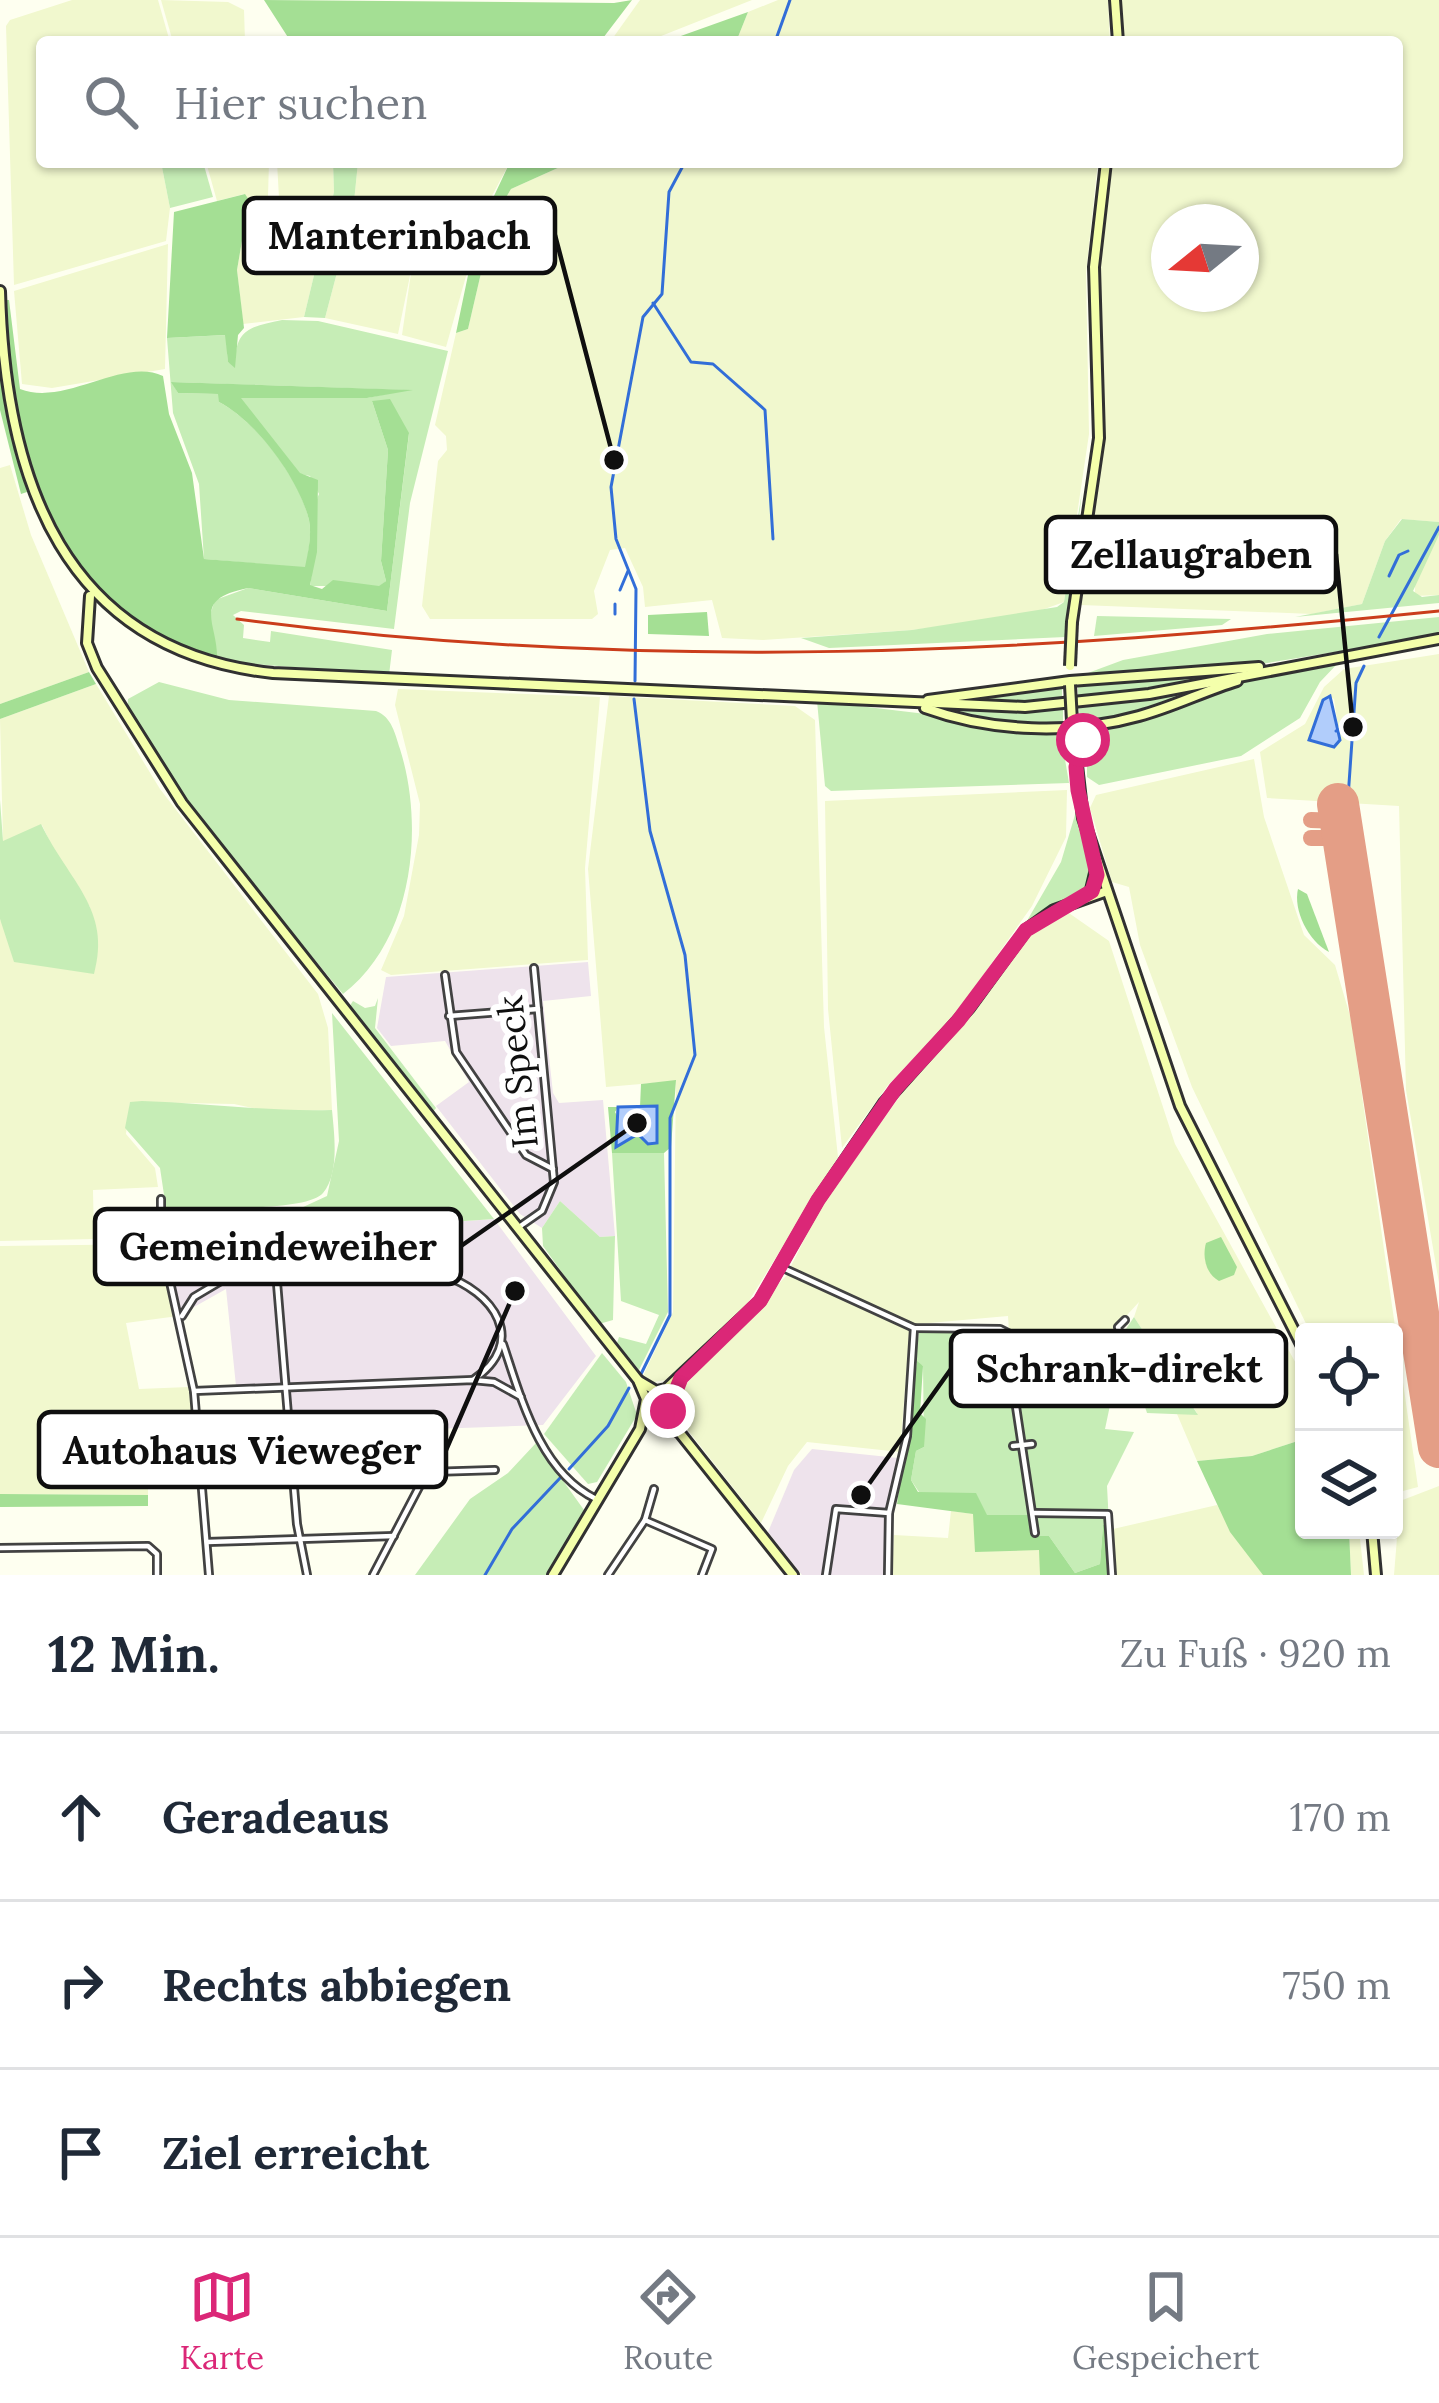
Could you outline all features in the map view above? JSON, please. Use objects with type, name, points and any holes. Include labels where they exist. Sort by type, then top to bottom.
[{"type":"main road","points":[[1115,0],[1118,36]]},
{"type":"main road","points":[[1094,896],[1097,875],[1076,767],[1070,666],[1099,437],[1094,267],[1105,168]]},
{"type":"main road","points":[[0,291],[25,460],[44,518],[92,599],[87,643],[130,725],[182,803],[638,1380],[646,1404],[680,1433],[793,1575]]},
{"type":"main road","points":[[66,557],[99,599],[135,629],[184,654],[242,670],[908,703],[1086,703],[1439,639]]},
{"type":"main road","points":[[908,703],[1309,662]]},
{"type":"main road","points":[[908,703],[1002,725],[1099,725],[1144,715],[1276,668]]},
{"type":"main road","points":[[1076,767],[1083,740],[1099,725]]},
{"type":"main road","points":[[1093,850],[1199,1151],[1295,1333]]},
{"type":"main road","points":[[553,1575],[640,1429],[646,1404],[745,1319],[818,1200],[896,1088],[958,1021],[1042,915],[1107,891]]},
{"type":"main road","points":[[1094,896],[1112,906]]},
{"type":"main road","points":[[640,1429],[670,1405],[681,1378]]},
{"type":"main road","points":[[638,1380],[658,1391],[670,1405],[680,1433]]},
{"type":"main road","points":[[1373,1539],[1376,1575]]},
{"type":"street","name":"Im Speck","points":[[519,1227],[548,1203],[554,1168],[534,968]]},
{"type":"street","points":[[445,975],[460,1060],[526,1155],[554,1168]]},
{"type":"street","points":[[449,1016],[538,1009]]},
{"type":"street","points":[[161,1199],[161,1241],[182,1316],[194,1391],[209,1575]]},
{"type":"street","points":[[107,1241],[161,1241]]},
{"type":"street","points":[[781,1267],[914,1328],[974,1325],[1013,1336],[1118,1389],[1130,1378],[1118,1327],[1125,1321]]},
{"type":"street","points":[[182,1316],[194,1297],[221,1281],[442,1275],[464,1282],[484,1298],[520,1396],[557,1465],[596,1499]]},
{"type":"street","points":[[277,1281],[299,1540],[307,1575]]},
{"type":"street","points":[[888,1575],[889,1513],[907,1436],[914,1328]]},
{"type":"street","points":[[1013,1336],[1019,1357],[1015,1400],[1028,1444],[1035,1533]]},
{"type":"street","points":[[473,1380],[489,1369],[503,1344]]},
{"type":"street","points":[[1019,1357],[1034,1347]]},
{"type":"street","points":[[194,1391],[473,1380],[494,1382],[520,1396]]},
{"type":"street","points":[[1013,1446],[1028,1444]]},
{"type":"street","points":[[203,1479],[495,1470]]},
{"type":"street","points":[[373,1575],[428,1471]]},
{"type":"street","points":[[608,1575],[645,1520],[653,1489]]},
{"type":"street","points":[[1023,1491],[1031,1490]]},
{"type":"street","points":[[826,1575],[836,1509],[889,1513]]},
{"type":"street","points":[[1034,1514],[1108,1514],[1112,1575]]},
{"type":"street","points":[[645,1520],[712,1549],[702,1575]]},
{"type":"street","points":[[207,1542],[394,1537]]},
{"type":"street","points":[[0,1548],[148,1546],[157,1554],[157,1575]]},
{"type":"shaded area","points":[[588,962],[591,996],[543,1001],[553,1093],[559,1103],[603,1100],[615,1236],[600,1237],[560,1201],[542,1228],[520,1214],[436,1106],[469,1082],[445,1041],[391,1046],[377,1028],[386,977]]},
{"type":"shaded area","points":[[494,1219],[596,1356],[543,1425],[295,1434],[284,1385],[236,1386],[226,1289],[178,1316],[158,1244]]},
{"type":"shaded area","points":[[812,1449],[898,1458],[889,1575],[802,1575],[768,1532],[794,1470]]},
{"type":"green space","points":[[72,0],[158,0],[168,36],[36,36],[36,168],[162,168],[170,208],[166,241],[14,285],[6,26],[10,20]]},
{"type":"green space","points":[[161,0],[228,2],[244,10],[245,36],[171,36]]},
{"type":"green space","points":[[264,0],[632,0],[605,36],[287,36]]},
{"type":"green space","points":[[640,0],[752,0],[661,36],[614,36]]},
{"type":"green space","points":[[778,0],[1108,0],[1110,36],[738,36],[748,12]]},
{"type":"green space","points":[[1120,0],[1439,0],[1439,522],[1401,519],[1385,541],[1362,604],[1312,614],[1081,605],[1104,445],[1099,248],[1110,168],[1403,168],[1403,36],[1122,36]]},
{"type":"green space","points":[[748,12],[738,36],[681,36]]},
{"type":"green space","points":[[162,168],[205,168],[213,197],[170,208]]},
{"type":"green space","points":[[208,168],[269,168],[268,196],[279,198],[277,168],[333,168],[334,192],[304,317],[243,324],[237,270],[249,200],[244,194],[217,201]]},
{"type":"green space","points":[[333,168],[357,168],[353,212],[325,318],[304,317],[334,192]]},
{"type":"green space","points":[[357,168],[507,168],[485,209],[446,347],[402,335],[412,266],[398,334],[325,318],[353,212]]},
{"type":"green space","points":[[507,168],[558,168],[511,189],[494,217],[468,329],[456,333],[477,232]]},
{"type":"green space","points":[[558,168],[1097,168],[1086,273],[1089,434],[1064,602],[1025,616],[912,630],[763,640],[722,638],[712,600],[645,607],[643,587],[625,548],[610,550],[594,591],[598,614],[592,619],[430,619],[422,606],[438,461],[447,450],[446,436],[435,425],[456,333],[468,329],[494,217],[511,189]]},
{"type":"green space","points":[[245,194],[249,200],[237,270],[244,328],[238,335],[235,368],[228,362],[225,335],[167,338],[174,212]]},
{"type":"green space","points":[[168,244],[165,369],[52,388],[22,384],[14,291]]},
{"type":"green space","points":[[4,300],[9,300],[20,389],[56,392],[130,373],[163,376],[169,414],[192,473],[204,559],[305,567],[309,520],[286,470],[261,437],[219,402],[218,394],[178,393],[171,382],[413,390],[367,398],[241,398],[300,473],[318,480],[317,552],[310,585],[322,589],[333,580],[379,586],[386,581],[381,561],[388,450],[372,401],[390,399],[409,433],[387,611],[248,588],[230,593],[219,599],[211,615],[217,661],[158,634],[112,601],[76,563],[50,520],[32,472],[19,419]]},
{"type":"green space","points":[[282,320],[318,321],[448,351],[410,503],[394,629],[241,611],[233,615],[244,625],[243,638],[270,642],[271,631],[392,650],[389,675],[217,661],[209,618],[215,600],[248,588],[387,611],[409,434],[372,401],[388,450],[381,561],[386,581],[380,586],[310,586],[319,494],[310,476],[300,474],[239,397],[367,398],[405,390],[172,382],[178,393],[219,394],[219,402],[247,423],[274,453],[296,487],[309,520],[306,568],[204,559],[199,484],[173,413],[167,338],[226,335],[228,362],[235,366],[238,344],[246,332]]},
{"type":"green space","points":[[0,351],[27,492],[21,494],[0,410]]},
{"type":"green space","points":[[10,465],[31,535],[89,672],[0,704],[0,468]]},
{"type":"green space","points":[[1082,492],[1065,637],[829,648],[801,638],[912,630],[1057,607],[1064,602]]},
{"type":"green space","points":[[1402,519],[1439,522],[1439,535],[1413,591],[1422,597],[1439,595],[1439,603],[1295,617],[1362,604],[1385,541]]},
{"type":"green space","points":[[1439,535],[1439,595],[1415,596],[1415,582]]},
{"type":"green space","points":[[707,612],[709,636],[648,634],[648,615]]},
{"type":"green space","points":[[1097,616],[1231,619],[1222,625],[1094,636]]},
{"type":"green space","points":[[1439,617],[1439,635],[1243,667],[1088,673],[1123,660],[1267,634]]},
{"type":"green space","points":[[1439,654],[1439,1283],[1406,1090],[1399,806],[1267,798],[1260,752],[1305,724],[1324,687],[1344,669]],"holes":[[[1327,695],[1334,699],[1340,740],[1309,741]]]},
{"type":"green space","points":[[1339,662],[1320,682],[1300,718],[1241,756],[1099,785],[1087,777],[1087,742],[1096,732],[1232,685]]},
{"type":"green space","points":[[89,672],[96,684],[0,719],[0,704]]},
{"type":"green space","points":[[1239,673],[1078,701],[1078,687],[1083,683]]},
{"type":"green space","points":[[159,682],[229,700],[376,711],[389,722],[408,780],[411,847],[407,881],[385,944],[343,994],[214,838],[127,712],[128,699]]},
{"type":"green space","points":[[1219,683],[1153,709],[1080,724],[1079,708]]},
{"type":"green space","points":[[96,684],[160,789],[318,994],[328,1028],[332,1110],[271,1112],[234,1104],[130,1102],[126,1134],[155,1168],[158,1187],[93,1190],[94,1239],[0,1241],[0,919],[3,925],[90,907],[61,866],[42,825],[3,842],[0,719]]},
{"type":"green space","points":[[1059,686],[1062,701],[938,701]]},
{"type":"green space","points":[[398,689],[600,697],[585,868],[588,960],[391,975],[381,970],[404,916],[419,835],[420,804],[395,705]]},
{"type":"green space","points":[[609,696],[795,706],[815,720],[824,1027],[838,1157],[744,1309],[666,1380],[648,1383],[643,1376],[673,1312],[676,1081],[606,1087],[588,869]]},
{"type":"green space","points":[[817,701],[1060,730],[1069,783],[831,791],[825,786]]},
{"type":"green space","points":[[934,708],[1063,709],[1063,722],[1009,723]]},
{"type":"green space","points":[[1254,759],[1264,817],[1304,935],[1335,965],[1351,1019],[1395,1323],[1306,1323],[1192,1087],[1140,945],[1129,887],[1112,882],[1090,808],[1096,795]]},
{"type":"green space","points":[[1067,790],[1066,837],[1032,906],[957,1012],[888,1085],[842,1148],[828,1009],[825,801]]},
{"type":"green space","points":[[0,800],[3,841],[41,824],[85,896],[97,931],[94,974],[14,962],[0,919]]},
{"type":"green space","points":[[1077,808],[1094,873],[1090,889],[1044,909],[1024,926],[1061,862]]},
{"type":"green space","points":[[1298,889],[1307,894],[1329,952],[1304,924]]},
{"type":"green space","points":[[1066,911],[1109,941],[1175,1144],[1295,1362],[1295,1442],[1252,1456],[1197,1461],[1177,1414],[1197,1413],[1134,1317],[1139,1302],[1117,1326],[1128,1376],[1117,1386],[1009,1332],[1008,1316],[918,1324],[909,1337],[900,1452],[807,1442],[788,1466],[761,1523],[683,1424],[677,1409],[680,1391],[786,1276],[820,1208],[913,1078],[973,1013],[1029,934]]},
{"type":"green space","points":[[378,998],[375,1028],[436,1108],[433,1112],[349,1007],[353,1001],[365,1008],[375,1006]]},
{"type":"green space","points":[[332,1013],[494,1219],[187,1240],[186,1212],[301,1208],[327,1196],[339,1141]]},
{"type":"green space","points":[[676,1080],[671,1147],[664,1153],[612,1153],[608,1107],[618,1107],[615,1112],[629,1139],[657,1107],[640,1107],[641,1084]]},
{"type":"green space","points":[[130,1102],[332,1110],[335,1153],[328,1185],[313,1199],[296,1204],[166,1208],[160,1168],[125,1128]]},
{"type":"green space","points":[[612,1153],[664,1153],[668,1312],[639,1370],[617,1343],[619,1337],[646,1344],[659,1315],[621,1301]]},
{"type":"green space","points":[[560,1201],[600,1237],[615,1236],[613,1320],[599,1324],[543,1246],[542,1228]]},
{"type":"green space","points":[[1221,1237],[1237,1267],[1234,1275],[1219,1281],[1208,1270],[1205,1254],[1206,1243]]},
{"type":"green space","points":[[158,1244],[178,1316],[126,1323],[139,1389],[189,1387],[202,1487],[148,1489],[148,1495],[0,1494],[0,1246]]},
{"type":"green space","points":[[1134,1317],[1198,1415],[1147,1413],[1122,1335]]},
{"type":"green space","points":[[978,1329],[1113,1391],[1105,1429],[1134,1432],[1107,1486],[1109,1524],[1103,1525],[1100,1564],[1075,1573],[1049,1536],[1032,1536],[919,1492],[911,1480],[916,1451],[924,1447],[923,1366],[915,1362],[919,1332]]},
{"type":"green space","points":[[602,1353],[626,1382],[637,1415],[597,1482],[588,1484],[544,1434]]},
{"type":"green space","points":[[917,1361],[923,1366],[920,1413],[926,1419],[924,1447],[916,1451],[911,1480],[918,1492],[976,1493],[987,1515],[1030,1515],[1032,1536],[1049,1536],[1075,1573],[1100,1564],[1103,1525],[1109,1524],[1109,1575],[1040,1575],[1039,1550],[975,1552],[973,1514],[897,1504]]},
{"type":"green space","points":[[1403,1382],[1418,1487],[1403,1491]]},
{"type":"green space","points":[[1295,1442],[1295,1539],[1349,1539],[1351,1575],[1263,1575],[1230,1532],[1197,1461],[1252,1456]]},
{"type":"green space","points":[[536,1443],[584,1510],[548,1575],[415,1575],[470,1499],[508,1473]]},
{"type":"green space","points":[[1439,1486],[1439,1575],[1394,1575],[1397,1539],[1403,1539],[1403,1500]]},
{"type":"green space","points":[[0,1494],[148,1495],[148,1506],[0,1507]]},
{"type":"green space","points":[[1217,1505],[1263,1575],[1114,1575],[1113,1529]]},
{"type":"green space","points":[[951,1511],[974,1514],[1040,1550],[1040,1575],[892,1575],[894,1535],[948,1538]]},
{"type":"green space","points":[[1349,1539],[1360,1539],[1364,1575],[1351,1575]]},
{"type":"water","points":[[1330,696],[1340,740],[1334,747],[1309,740],[1323,700]]},
{"type":"water","points":[[657,1106],[657,1143],[648,1144],[638,1134],[616,1147],[618,1107]]},
{"type":"waterway","points":[[777,36],[790,0]]},
{"type":"waterway","points":[[635,681],[636,589],[616,539],[611,487],[643,317],[662,294],[669,192],[682,168]]},
{"type":"waterway","points":[[653,303],[691,362],[713,364],[765,410],[773,539]]},
{"type":"waterway","points":[[1379,637],[1439,527]]},
{"type":"waterway","points":[[1389,576],[1399,555],[1408,551]]},
{"type":"waterway","points":[[620,590],[628,571]]},
{"type":"waterway","points":[[615,604],[615,614]]},
{"type":"waterway","points":[[1348,798],[1356,683],[1364,666]]},
{"type":"waterway","points":[[634,699],[650,831],[685,955],[695,1055],[670,1118],[670,1315],[641,1374]]},
{"type":"waterway","points":[[1336,731],[1351,727]]},
{"type":"waterway","points":[[569,1469],[608,1426],[629,1388]]},
{"type":"waterway","points":[[485,1575],[512,1529],[561,1477]]},
{"type":"taxiway","points":[[1311,820],[1340,821]]},
{"type":"taxiway","points":[[1311,838],[1343,838]]},
{"type":"runway","points":[[1338,804],[1439,1447]]},
{"type":"railway","points":[[237,619],[541,647],[690,652],[838,651],[1135,638],[1439,611]]},
{"type":"place","name":"Manterinbach","points":[[614,460]]},
{"type":"place","name":"Zellaugraben","points":[[1353,727]]},
{"type":"place","name":"Gemeindeweiher","points":[[637,1123]]},
{"type":"place","name":"Autohaus Vieweger","points":[[515,1291]]},
{"type":"place","name":"Schrank-direkt","points":[[861,1495]]},
{"type":"route","points":[[668,1411],[681,1378],[760,1301],[818,1200],[896,1088],[958,1021],[1026,930],[1042,915],[1080,901],[1092,891],[1097,875],[1076,767],[1083,740]]}]
